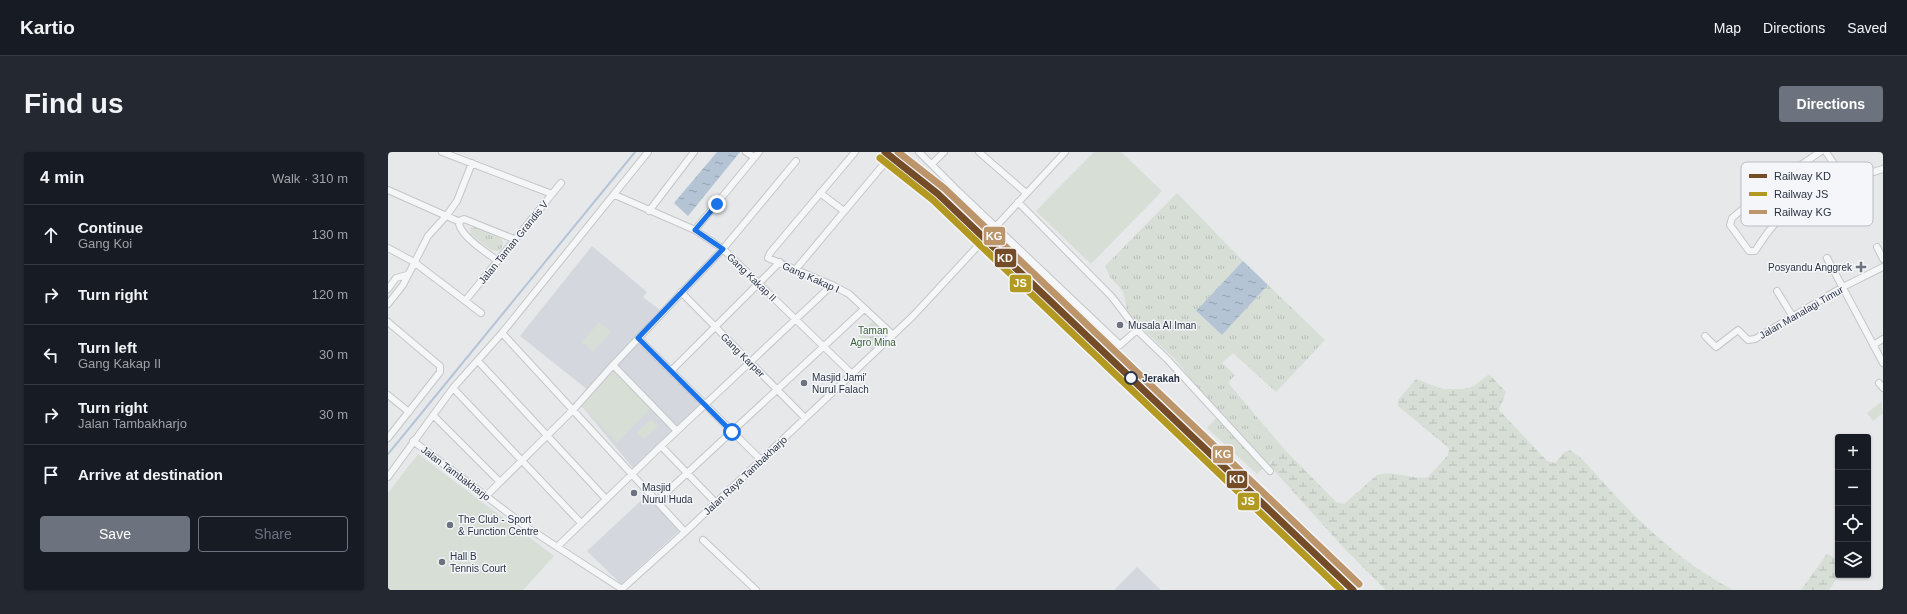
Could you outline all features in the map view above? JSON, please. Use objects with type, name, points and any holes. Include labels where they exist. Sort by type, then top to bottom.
[{"type":"street","points":[[442,152],[552,194]]},
{"type":"street","points":[[388,477],[453,388],[502,333],[615,195],[648,152]]},
{"type":"street","points":[[649,211],[694,152]]},
{"type":"street","points":[[746,152],[754,157]]},
{"type":"street","points":[[695,230],[759,152]]},
{"type":"street","points":[[844,211],[820,193],[855,152]]},
{"type":"street","points":[[919,152],[1120,345],[1136,330]]},
{"type":"street","points":[[932,164],[944,152]]},
{"type":"street","points":[[979,152],[1026,193]]},
{"type":"street","name":"Jalan Raya Tambakharjo","points":[[685,532],[893,335],[940,287],[1065,152]]},
{"type":"street","points":[[1805,162],[1820,152]]},
{"type":"street","points":[[1826,152],[1833,162]]},
{"type":"street","points":[[486,496],[574,410],[613,365],[723,249],[796,161]]},
{"type":"street","points":[[388,304],[403,285],[428,236],[447,215],[457,200],[472,164]]},
{"type":"street","points":[[796,269],[883,165]]},
{"type":"street","points":[[1873,171],[1883,168]]},
{"type":"street","name":"Jalan Taman Grandis V","points":[[465,301],[561,183]]},
{"type":"street","points":[[388,190],[460,222]]},
{"type":"street","name":"Gang Kakap I","points":[[820,193],[770,253],[768,258],[770,261],[780,262],[849,294],[893,335]]},
{"type":"street","name":"Gang Kakap II","points":[[615,195],[695,230],[723,249],[852,374]]},
{"type":"street","points":[[1018,202],[1112,297],[1136,330],[1167,359],[1270,472]]},
{"type":"street","points":[[1741,211],[1732,218],[1730,225],[1749,251],[1753,252],[1772,226]]},
{"type":"street","points":[[460,222],[464,219],[514,240]]},
{"type":"street","points":[[460,222],[461,229],[477,246],[498,261]]},
{"type":"street","points":[[1877,247],[1883,259]]},
{"type":"street","points":[[388,248],[414,262],[481,313]]},
{"type":"street","points":[[1827,258],[1844,287],[1883,363]]},
{"type":"street","points":[[671,371],[714,326],[780,262]]},
{"type":"street","name":"Jalan Manalagi Timur","points":[[1706,336],[1716,347],[1738,330],[1750,341],[1844,287],[1883,267]]},
{"type":"street","points":[[396,294],[388,288],[396,278],[407,275]]},
{"type":"street","points":[[557,547],[795,318],[832,285]]},
{"type":"street","points":[[1777,291],[1793,317]]},
{"type":"street","name":"Gang Karper","points":[[681,292],[805,418]]},
{"type":"street","points":[[657,501],[777,388],[864,309]]},
{"type":"street","points":[[388,322],[440,366],[440,372],[388,438]]},
{"type":"street","points":[[502,333],[685,532]]},
{"type":"street","points":[[638,338],[760,460]]},
{"type":"street","points":[[1873,345],[1883,339]]},
{"type":"street","points":[[478,361],[606,499]]},
{"type":"street","points":[[613,365],[677,431]]},
{"type":"street","points":[[453,388],[581,523]]},
{"type":"street","points":[[388,395],[409,412]]},
{"type":"street","points":[[432,415],[500,482]]},
{"type":"street","name":"Jalan Tambakharjo","points":[[413,441],[557,547],[622,589],[685,532]]},
{"type":"street","points":[[661,446],[715,502]]},
{"type":"street","points":[[703,540],[756,590]]},
{"type":"shaded area","points":[[592,246],[647,292],[643,297],[660,310],[588,390],[520,336]]},
{"type":"shaded area","points":[[638,340],[702,405],[633,468],[580,404]]},
{"type":"shaded area","points":[[647,495],[680,530],[621,584],[587,551]]},
{"type":"shaded area","points":[[1137,567],[1161,590],[1114,590]]},
{"type":"green space","points":[[1094,152],[1121,152],[1162,191],[1091,264],[1036,211]]},
{"type":"green space","points":[[1177,193],[1243,261],[1196,312],[1222,335],[1268,285],[1325,340],[1276,392],[1233,353],[1222,363],[1235,375],[1228,383],[1285,450],[1257,474],[1207,428],[1219,415],[1175,359],[1128,315],[1123,291],[1110,277],[1105,266]]},
{"type":"green space","points":[[475,226],[500,237],[503,242],[502,248],[498,251],[491,250],[471,234],[470,228]]},
{"type":"green space","name":"Taman Agro Mina","points":[[873,321],[888,336],[872,351],[858,336]]},
{"type":"green space","points":[[599,322],[611,332],[593,352],[582,342]]},
{"type":"green space","points":[[613,368],[651,408],[617,443],[581,404]]},
{"type":"green space","points":[[1489,374],[1506,392],[1499,410],[1547,461],[1555,463],[1565,452],[1570,450],[1583,460],[1634,515],[1652,532],[1690,563],[1733,590],[1386,590],[1345,549],[1269,465],[1279,453],[1285,450],[1336,502],[1344,504],[1377,475],[1388,473],[1421,478],[1428,477],[1448,455],[1449,448],[1398,406],[1398,400],[1416,379],[1442,389],[1464,389],[1474,386]]},
{"type":"green space","points":[[1881,402],[1883,413],[1873,421],[1867,413]]},
{"type":"green space","points":[[651,419],[658,426],[644,439],[637,432]]},
{"type":"green space","name":"The Club - Sport & Function Centre","points":[[418,454],[554,556],[523,590],[388,590],[388,493]]},
{"type":"green space","points":[[1827,554],[1835,558],[1835,578],[1837,578],[1829,590],[1801,590]]},
{"type":"water","points":[[717,152],[740,152],[688,216],[674,203]]},
{"type":"water","points":[[1243,261],[1268,285],[1222,335],[1196,311]]},
{"type":"waterway","points":[[388,454],[635,152]]},
{"type":"rail line","name":"KD","points":[[885,152],[938,194],[1353,590]]},
{"type":"rail line","name":"KG","points":[[898,152],[944,188],[1359,584]]},
{"type":"rail line","name":"JS","points":[[880,158],[933,200],[1341,590]]},
{"type":"place","name":"Posyandu Anggrek","points":[[1861,267]]},
{"type":"place","name":"Musala Al Iman","points":[[1120,325]]},
{"type":"place","name":"Jerakah","points":[[1131,378]]},
{"type":"place","name":"Masjid Jami' Nurul Falach","points":[[804,383]]},
{"type":"place","name":"Masjid Nurul Huda","points":[[634,493]]},
{"type":"place","name":"The Club - Sport & Function Centre","points":[[450,525]]},
{"type":"place","name":"Hall B Tennis Court","points":[[442,562]]},
{"type":"route","points":[[717,204],[695,230],[723,249],[638,338],[732,432]]}]
